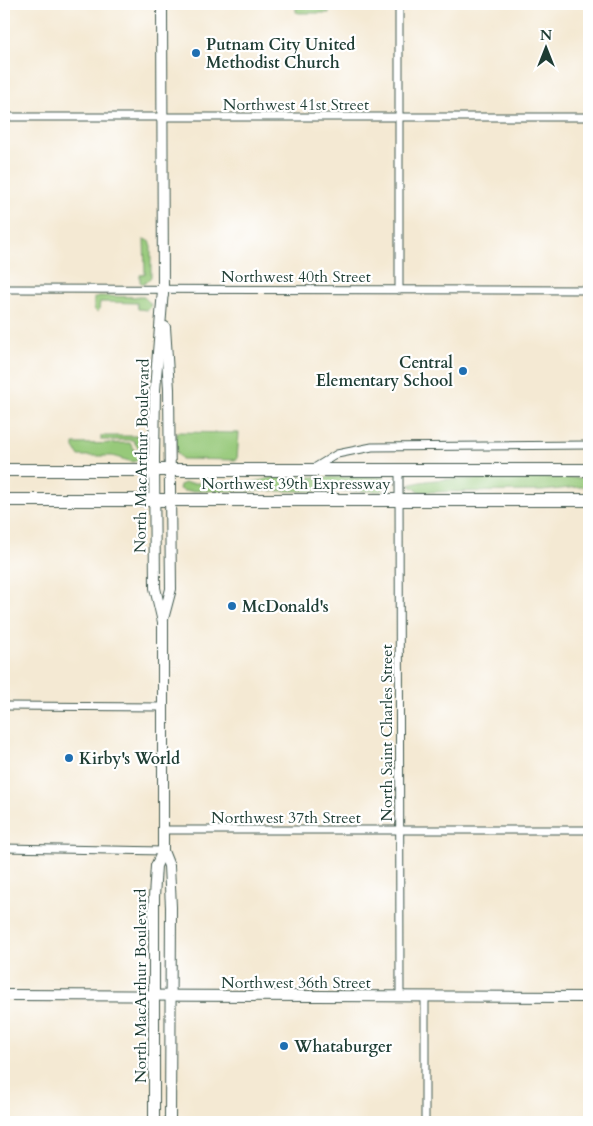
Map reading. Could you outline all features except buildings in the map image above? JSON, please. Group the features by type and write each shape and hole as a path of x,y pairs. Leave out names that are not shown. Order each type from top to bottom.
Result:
{"highway":[{"name":"Northwest 39th Expressway","path":"4,470 399,468 589,470"},
{"name":"Northwest 39th Expressway","path":"4,500 589,500"}],"main road":[{"name":"North MacArthur Boulevard","path":"162,4 163,290 169,389 171,499 170,589 162,622"},
{"name":"North MacArthur Boulevard","path":"163,290 155,390 154,470 155,588 162,622 163,851 169,866 172,997 170,1122"},
{"name":"North MacArthur Boulevard","path":"154,1122 156,866 163,851"},
{"name":"Northwest 36th Street","path":"4,995 154,997 589,996"}],"street":[{"path":"399,4 399,290"},
{"name":"Northwest 41st Street","path":"4,116 161,118 589,117"},
{"name":"Northwest 40th Street","path":"4,289 589,290"},
{"name":"Northwest 39th Expressway","path":"312,469 337,454 372,447 589,445"},
{"name":"North Saint Charles Street","path":"399,468 400,997"},
{"path":"4,706 163,707"},
{"name":"Northwest 37th Street","path":"163,830 589,830"},
{"path":"4,848 163,851"},
{"path":"425,997 425,1122"},
{"path":"4,1122 15,1122"}],"green space":[{"path":"296,4 354,4 354,6 336,6 335,10 329,9 329,13 299,13 296,12"},
{"path":"144,239 151,242 151,277 144,284 140,282 140,275 145,274"},
{"path":"99,296 144,297 151,307 148,310 138,309 137,303 100,302 97,312 94,309 94,298"},
{"path":"176,432 239,433 237,460 182,459 177,453"},
{"path":"101,436 150,436 150,451 144,458 133,440 101,440"},
{"path":"130,443 140,459 133,462 112,456 79,456 74,448 74,444"},
{"path":"274,477 382,477 387,481 386,487 382,491 184,491 179,489 180,485 185,483 250,483"},
{"path":"494,477 589,478 589,486 542,491 420,492 409,485 419,482"}],"place":[{"name":"Putnam City United Methodist Church","path":"196,53"},
{"name":"Central Elementary School","path":"463,371"},
{"name":"McDonald's","path":"232,606"},
{"name":"Kirby's World","path":"69,758"},
{"name":"Whataburger","path":"284,1046"}]}
